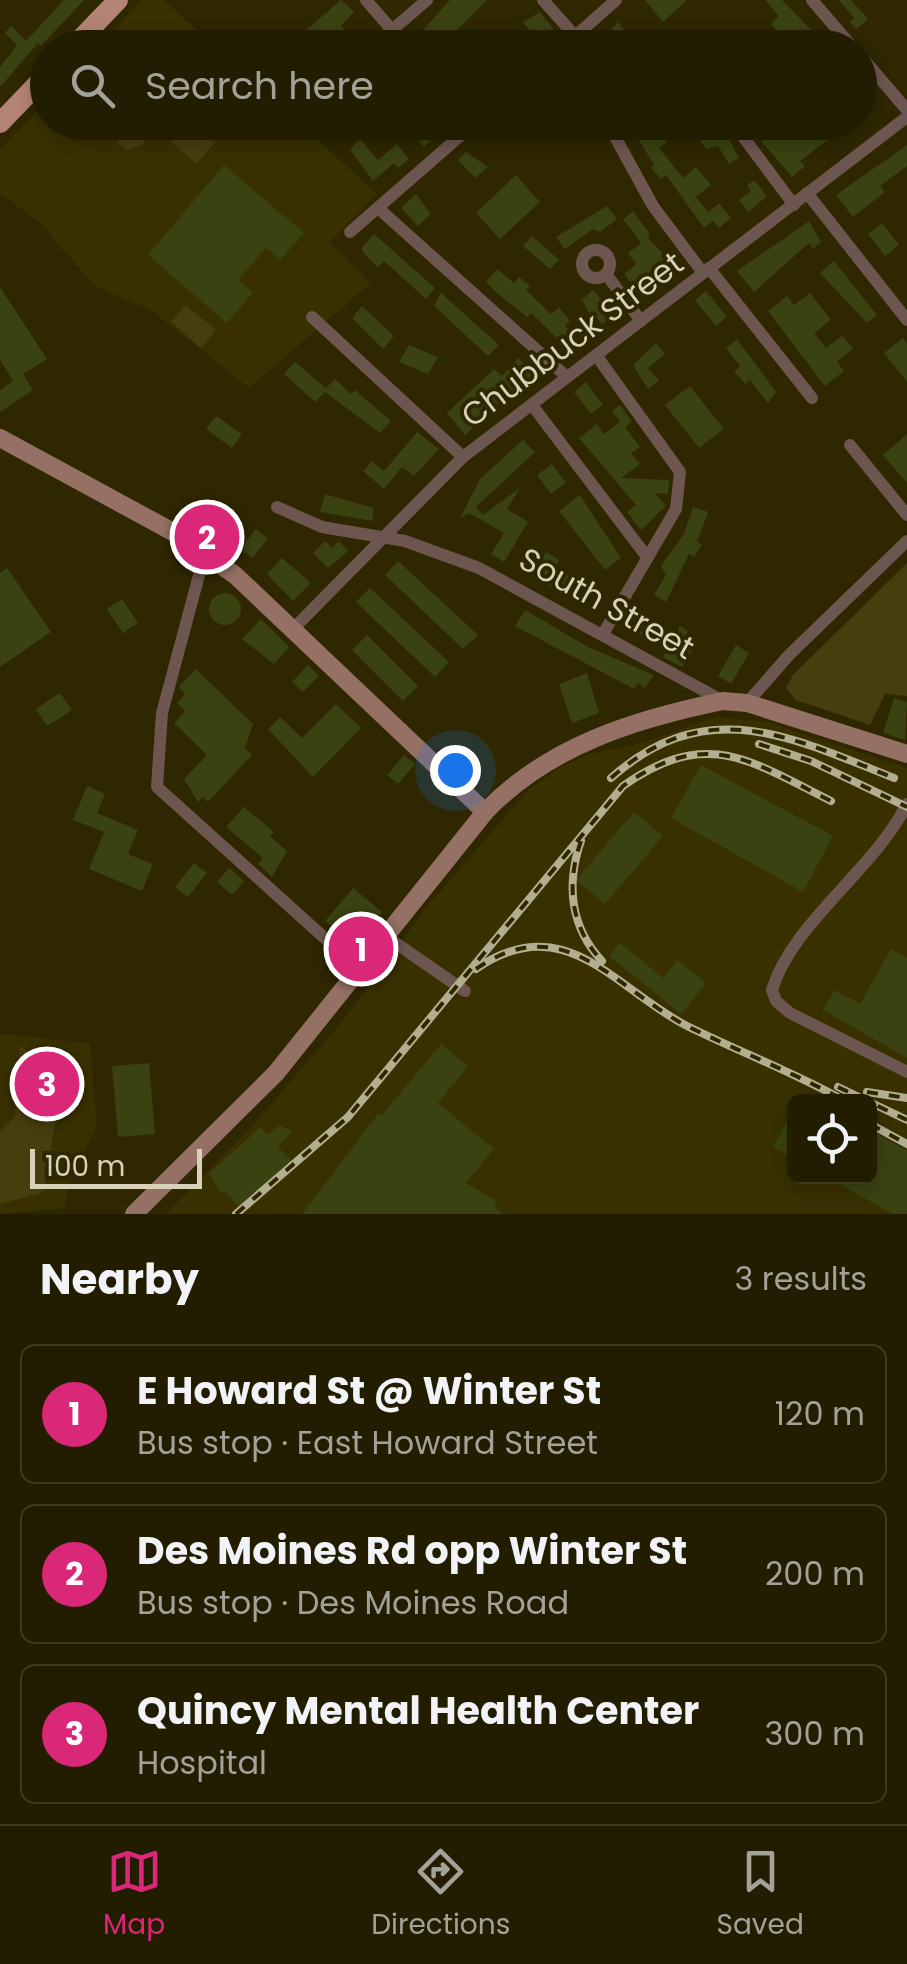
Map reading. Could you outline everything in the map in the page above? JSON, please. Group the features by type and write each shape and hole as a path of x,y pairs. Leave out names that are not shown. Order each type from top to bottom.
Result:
{"main road":[{"path":"89,30 118,0"},
{"path":"0,123 30,92"},
{"path":"0,438 205,553 293,629 485,812"},
{"path":"134,1214 276,1073 485,812 517,781 558,753 723,701"},
{"name":"South Street","path":"723,701 747,703 907,754"}],"street":[{"path":"366,0 392,30 427,0"},
{"path":"542,0 570,30"},
{"path":"582,30 616,0"},
{"path":"812,0 838,30"},
{"path":"877,76 907,113"},
{"name":"Chubbuck Street","path":"877,137 907,113"},
{"path":"350,232 455,140"},
{"path":"617,140 652,206 812,398"},
{"path":"746,140 794,204"},
{"name":"Chubbuck Street","path":"293,629 463,457 874,140"},
{"path":"807,194 907,320"},
{"path":"378,208 567,377"},
{"path":"606,274 641,321"},
{"path":"312,317 463,457"},
{"path":"596,355 680,472 676,509 603,634"},
{"path":"532,404 646,557"},
{"path":"850,445 907,514"},
{"name":"South Street","path":"277,507 322,528 384,538 479,568 723,701"},
{"path":"747,703 789,654 907,540"},
{"path":"205,553 162,713 157,787 359,969"},
{"path":"907,804 878,853 810,926 772,987 776,1001 790,1013 907,1072"},
{"path":"384,935 459,988"}],"shaded area":[{"path":"142,0 164,0 197,30 113,30"},
{"path":"30,118 30,140 318,140 377,194 330,242 371,283 249,388 151,310 96,287 39,222 0,194 0,150"},
{"path":"117,140 146,140 127,150"},
{"path":"170,140 215,143 196,164"},
{"path":"186,305 216,330 201,348 171,322"},
{"path":"907,563 907,696 885,694 870,725 796,700 786,688 793,675"},
{"path":"716,717 767,722 907,768 907,1214 166,1214 256,1122 345,1018 425,909 529,789 560,767 590,754 641,743"},
{"path":"0,1034 90,1043 97,1126 72,1176 64,1208 0,1214"},
{"path":"20,1046 40,1061 64,1105 55,1126 42,1193 0,1204 0,1131 15,1117"}],"building":[{"path":"64,0 84,0 56,30 36,30"},
{"path":"341,0 354,12 341,26 344,30 306,30"},
{"path":"450,0 487,0 457,30 423,30"},
{"path":"645,0 687,0 663,22"},
{"path":"765,0 782,0 811,30 776,30 771,24 779,16"},
{"path":"839,0 851,0 868,19 856,29 850,22 854,18"},
{"path":"540,12 554,30 530,30 523,22"},
{"path":"11,26 26,41 30,37 30,52 0,87 0,67 17,45 5,33"},
{"path":"361,140 378,160 397,144 409,159 398,168 394,163 373,181 350,149"},
{"path":"639,140 665,140 659,148 683,178 696,167 711,185 696,197 708,212 719,203 731,218 719,228 713,221 704,228 666,175 661,179 651,168 654,165"},
{"path":"700,140 730,140 739,158 729,164 718,146 706,149"},
{"path":"760,140 828,140 800,161 805,166 792,177"},
{"path":"907,145 907,166 880,186 885,192 853,217 836,195"},
{"path":"466,152 488,167 475,178 458,160"},
{"path":"224,165 304,233 280,260 266,248 238,280 253,293 227,323 148,255"},
{"path":"516,175 540,202 500,239 476,213"},
{"path":"754,180 767,196 748,212 739,200 751,191 747,186"},
{"path":"416,194 431,214 418,226 401,208"},
{"path":"607,206 617,219 600,232 593,229 565,249 556,237"},
{"path":"633,211 650,234 647,237 673,264 639,292 624,274 636,264 628,253 641,243 623,219"},
{"path":"809,221 821,242 813,249 809,243 754,292 737,271"},
{"path":"882,223 899,245 885,256 868,234"},
{"path":"374,234 435,288 426,299 384,261 378,267 367,257 361,249"},
{"path":"532,236 559,260 550,269 523,246"},
{"path":"834,261 877,315 867,323 820,273"},
{"path":"497,269 514,283 519,277 530,286 526,290 551,314 559,307 570,321 565,325 569,331 559,340 531,313 527,317 499,295 486,282"},
{"path":"0,287 47,359 23,374 33,390 0,412 0,390 13,381 0,360"},
{"path":"593,290 614,314 602,324 596,317 593,320 582,300"},
{"path":"706,291 727,317 716,326 695,300"},
{"path":"441,293 499,345 488,356 434,306"},
{"path":"810,293 831,320 814,333 826,348 842,336 853,348 837,362 844,371 825,386 768,311 787,296 794,305"},
{"path":"362,306 394,336 383,349 352,318"},
{"path":"903,338 907,344 907,382 884,353"},
{"path":"737,339 776,392 768,403 750,380 745,384 734,371 740,366 726,348"},
{"path":"656,343 665,354 648,368 659,381 648,389 633,365"},
{"path":"409,345 438,357 428,374 399,362"},
{"path":"518,358 534,374 508,401 504,398 465,435 447,413 494,369 502,376"},
{"path":"295,362 326,388 335,379 351,394 355,390 391,421 380,433 325,392 315,402 284,374"},
{"path":"586,382 603,405 591,414 574,392"},
{"path":"690,386 724,429 699,448 665,405"},
{"path":"620,405 632,422 625,427 640,447 631,453 640,464 621,478 669,480 668,494 655,493 666,506 641,530 627,512 636,505 579,438 597,424 604,434 620,422 612,411"},
{"path":"216,416 242,434 232,448 206,429"},
{"path":"417,432 439,449 414,476 402,467 384,489 363,471 372,461 384,471"},
{"path":"907,434 907,483 883,455"},
{"path":"523,440 535,452 476,507 483,515 520,488 507,509 528,522 504,562 491,554 504,533 469,513 460,518 480,479"},
{"path":"552,464 566,483 551,494 537,475"},
{"path":"325,494 374,508 372,521 320,512"},
{"path":"580,495 621,558 605,570 559,511"},
{"path":"693,507 708,512 697,542 702,544 694,557 689,554 666,602 654,595 666,575 661,566 684,534"},
{"path":"256,529 268,539 252,558 240,548"},
{"path":"325,541 332,548 339,541 348,551 328,568 313,553"},
{"path":"546,552 559,560 555,567 575,579 565,595 532,575"},
{"path":"282,558 311,583 293,601 267,574"},
{"path":"398,561 478,635 463,649 385,575"},
{"path":"7,568 51,632 0,667 0,573"},
{"path":"370,588 449,662 435,677 356,602"},
{"path":"225,593 237,597 241,609 237,621 225,625 213,621 209,609 213,597"},
{"path":"122,599 138,623 123,633 107,609"},
{"path":"525,610 588,647 654,675 645,688 638,683 634,689 515,626"},
{"path":"637,610 655,624 647,638 627,627"},
{"path":"261,619 289,647 274,664 242,639"},
{"path":"680,626 688,631 683,640 694,646 682,667 663,657"},
{"path":"367,635 418,686 403,701 352,650"},
{"path":"736,645 749,653 731,684 718,676"},
{"path":"308,665 319,676 303,692 292,682"},
{"path":"196,669 253,724 245,748 252,755 208,802 203,797 198,802 184,779 207,755 174,723 185,711 177,703 185,694 179,687"},
{"path":"587,673 599,713 572,723 559,684"},
{"path":"60,693 72,710 47,726 36,709"},
{"path":"894,698 907,702 905,740 883,733"},
{"path":"336,704 361,728 313,777 268,729 280,717 302,738"},
{"path":"404,755 415,764 398,784 387,775"},
{"path":"701,765 833,836 803,892 671,818"},
{"path":"87,786 105,794 97,813 138,830 128,854 153,864 142,891 89,869 104,832 73,820"},
{"path":"244,807 274,832 270,836 287,851 272,877 258,864 263,858 226,827"},
{"path":"634,812 663,836 605,904 576,880"},
{"path":"194,863 207,873 188,897 175,887"},
{"path":"229,868 244,881 232,895 217,882"},
{"path":"353,888 382,912 354,946 325,921"},
{"path":"620,943 663,978 677,960 706,983 681,1014 609,956"},
{"path":"891,949 907,958 907,1058 823,1010 835,990 860,1004"},
{"path":"441,1044 468,1066 438,1103 494,1149 466,1183 498,1202 494,1206 503,1214 302,1214 379,1113 382,1115"},
{"path":"149,1063 155,1134 118,1137 112,1066"},
{"path":"787,1121 787,1155 773,1147"},
{"path":"280,1125 292,1132 278,1147 292,1161 239,1207 225,1191 221,1194 209,1173 261,1127 268,1135"},
{"path":"877,1134 907,1151 907,1214 893,1214 839,1184 877,1184"}],"railway":[{"path":"611,778 646,752 681,736 716,730 785,738 894,778"},
{"path":"759,744 811,761 907,807"},
{"path":"236,1214 348,1117 623,786 653,768 704,754 751,763 831,801"},
{"path":"581,841 573,873 574,904 583,934 602,961"},
{"path":"476,969 508,952 537,947 563,950 613,976 687,1026 831,1094"},
{"path":"838,1087 907,1120"},
{"path":"867,1092 907,1098"},
{"path":"877,1128 907,1144"}],"place":[{"name":"Des Moines Rd opp Winter St","path":"207,537"},
{"name":"E Howard St @ Winter St","path":"361,949"},
{"name":"Quincy Mental Health Center","path":"47,1084"}]}
